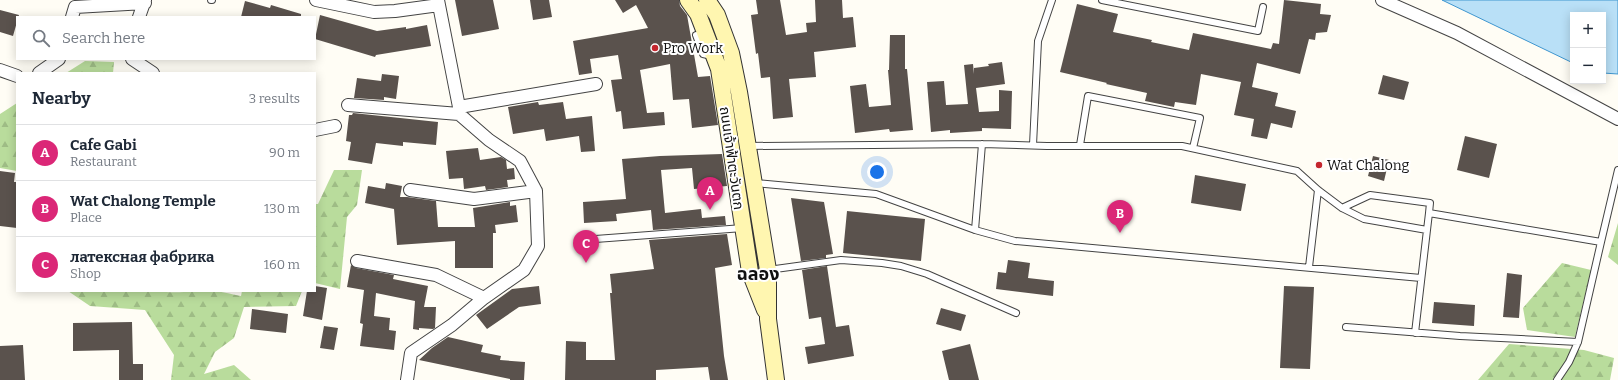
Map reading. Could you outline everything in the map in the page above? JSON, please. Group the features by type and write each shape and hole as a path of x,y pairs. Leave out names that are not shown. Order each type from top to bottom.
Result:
{"main road":[{"name":"ถนนเจ้าฟ้าตะวันตก","path":"688,0 698,14 719,69 735,184 750,272 768,319"},
{"name":"ถนนเจ้าฟ้าตะวันตก","path":"707,0 716,15 731,52 755,183 768,270 768,319 776,380"},
{"path":"730,146 748,146"},
{"path":"735,184 755,183"}],"street":[{"path":"316,0 374,12 395,11 438,3 459,110 489,140 520,160 536,191 538,246 524,270 484,298 452,325 411,353 407,380"},
{"path":"1382,0 1457,33 1618,120"},
{"path":"72,16 75,7 145,1 139,16"},
{"path":"40,72 58,60"},
{"path":"134,60 152,72"},
{"path":"0,70 16,76"},
{"path":"348,105 459,110 596,84"},
{"path":"316,130 335,126"},
{"path":"410,190 474,199 536,191"},
{"path":"357,261 436,275 484,298"}],"lane":[{"path":"1033,145 1038,41 1052,0"},
{"path":"1102,0 1258,31 1263,7"},
{"path":"696,35 703,54 714,57"},
{"path":"1080,145 1088,96 1200,118 1193,148"},
{"path":"748,146 982,144 1182,146 1297,171 1318,190 1342,208 1364,219 1427,230"},
{"path":"975,230 982,144"},
{"path":"1558,380 1569,362 1578,342 1618,170"},
{"path":"755,183 876,194 975,230 1015,241 1421,278"},
{"path":"1310,267 1318,190"},
{"path":"1342,208 1370,195 1430,203 1414,332"},
{"path":"1429,212 1601,242"},
{"path":"582,240 742,228"},
{"path":"768,270 841,260 901,266 927,274 1016,313"},
{"path":"1346,327 1460,336 1578,342"}],"green space":[{"path":"85,61 114,62 113,72 68,72"},
{"path":"16,104 16,171 0,168 0,114"},
{"path":"334,170 362,170 357,205 347,217 340,289 316,283 316,204 318,204"},
{"path":"1618,223 1618,265 1608,257"},
{"path":"1562,263 1591,270 1575,337 1527,330 1523,308"},
{"path":"69,292 221,292 241,296 242,292 302,292 296,306 244,307 234,338 215,352 204,374 234,365 251,380 171,380 174,355 145,310 90,306"},
{"path":"1509,344 1584,350 1614,358 1610,380 1478,380"}],"water":[{"path":"1442,0 1618,0 1618,74 1606,73 1606,12 1570,12 1570,62"}],"building":[{"path":"455,0 493,0 499,29 462,36"},
{"path":"530,0 549,0 552,17 533,20"},
{"path":"615,0 679,0 680,6 687,15 698,77 710,76 718,125 692,128 689,99 673,100 670,64 640,70 647,113 664,112 665,125 623,129 621,111 616,112 611,80 622,79 618,55 590,59 592,73 579,75 573,41 648,28 636,5 623,13"},
{"path":"756,0 780,0 786,35 807,32 806,23 816,22 815,0 842,0 843,18 853,17 856,47 814,52 816,77 789,79 793,117 773,119 770,77 761,78 758,53 756,54 751,15 758,14"},
{"path":"1284,0 1321,4 1320,14 1331,15 1327,32 1316,33 1315,40 1309,39 1300,74 1257,63 1252,87 1278,93 1275,106 1296,111 1292,128 1271,123 1267,139 1251,136 1254,119 1234,115 1241,82 1201,74 1196,105 1175,102 1174,107 1145,101 1147,93 1060,72 1077,4 1118,14 1113,32 1152,40 1151,42 1189,50 1193,33 1271,49 1273,43 1279,44"},
{"path":"245,1 270,8 271,5 301,14 301,16 241,16"},
{"path":"0,10 19,15 16,16 16,26 13,36 0,32"},
{"path":"320,15 377,31 406,27 406,29 427,25 431,46 376,55 375,57 316,39"},
{"path":"890,35 905,35 905,69 907,69 913,130 890,132 889,129 855,133 850,86 866,84 869,107 891,105 888,70"},
{"path":"1002,62 1005,84 976,88 979,112 999,111 999,90 1012,91 1011,129 982,128 982,131 950,133 950,130 931,132 927,82 944,81 946,105 968,104 964,65 973,64 974,74 974,68"},
{"path":"382,74 399,76 396,99 384,97 384,100 354,98 357,78 381,81"},
{"path":"1383,75 1409,82 1404,100 1378,94"},
{"path":"538,102 539,105 563,102 566,119 592,116 595,151 581,152 579,136 546,141 544,129 513,134 508,107"},
{"path":"353,113 438,122 436,145 403,142 403,146 376,143 372,164 348,160 351,142 346,141 349,115 352,115"},
{"path":"1465,136 1497,144 1489,178 1457,170"},
{"path":"478,148 480,160 501,157 506,160 507,169 514,168 515,179 507,180 508,187 486,190 485,186 464,189 463,178 449,179 446,151"},
{"path":"722,154 727,186 694,189 692,168 661,170 665,213 701,209 702,218 725,216 726,225 653,230 651,210 616,214 617,221 584,223 583,202 626,199 622,159"},
{"path":"1373,156 1389,160 1384,181 1368,176"},
{"path":"0,171 15,173 16,228 0,226"},
{"path":"1195,175 1246,184 1241,211 1191,203"},
{"path":"386,183 402,186 400,197 436,201 438,227 475,227 473,208 510,202 510,206 516,205 518,222 495,225 496,233 493,233 493,268 455,268 455,241 397,245 394,209 365,203 368,186 385,189"},
{"path":"791,198 824,202 833,254 826,255 826,258 801,261"},
{"path":"847,211 925,219 921,261 843,253"},
{"path":"727,234 732,265 715,268 724,356 728,380 710,380 708,367 656,370 656,380 565,380 566,341 586,342 586,360 615,360 610,274 654,269 649,240"},
{"path":"1008,260 1030,263 1028,278 1054,281 1053,296 996,289 998,272 1006,273"},
{"path":"351,265 356,268 394,275 393,279 428,286 424,307 436,307 435,328 419,328 419,330 413,329 415,301 376,293 374,316 390,318 389,330 396,331 394,350 360,346 363,324 360,323 364,290 347,287"},
{"path":"827,266 836,327 849,325 854,356 808,364 805,347 825,344 821,317 809,319 802,270"},
{"path":"1507,273 1522,275 1519,318 1503,317"},
{"path":"316,286 327,288 322,320 303,316 307,292 316,292"},
{"path":"539,286 541,304 519,307 487,329 476,315 512,289"},
{"path":"1284,286 1314,287 1310,369 1280,368"},
{"path":"1434,302 1475,305 1474,326 1432,323"},
{"path":"941,308 966,315 961,331 936,324"},
{"path":"252,309 288,314 286,333 250,329"},
{"path":"132,322 133,364 143,364 143,380 119,380 119,350 73,351 73,323"},
{"path":"324,326 338,328 334,350 320,348"},
{"path":"448,337 483,345 481,352 501,356 500,360 525,362 524,380 510,380 419,360 432,348"},
{"path":"970,344 979,380 949,380 942,351"},
{"path":"23,345 25,380 0,380 0,346"}],"place":[{"name":"Pro Work","path":"655,48"},
{"name":"Wat Chalong","path":"1319,165"},
{"name":"Cafe Gabi","path":"710,210"},
{"name":"Wat Chalong Temple","path":"1120,233"},
{"name":"латексная фабрика","path":"586,263"}],"district":[{"name":"ฉลอง","path":"758,274"}]}
